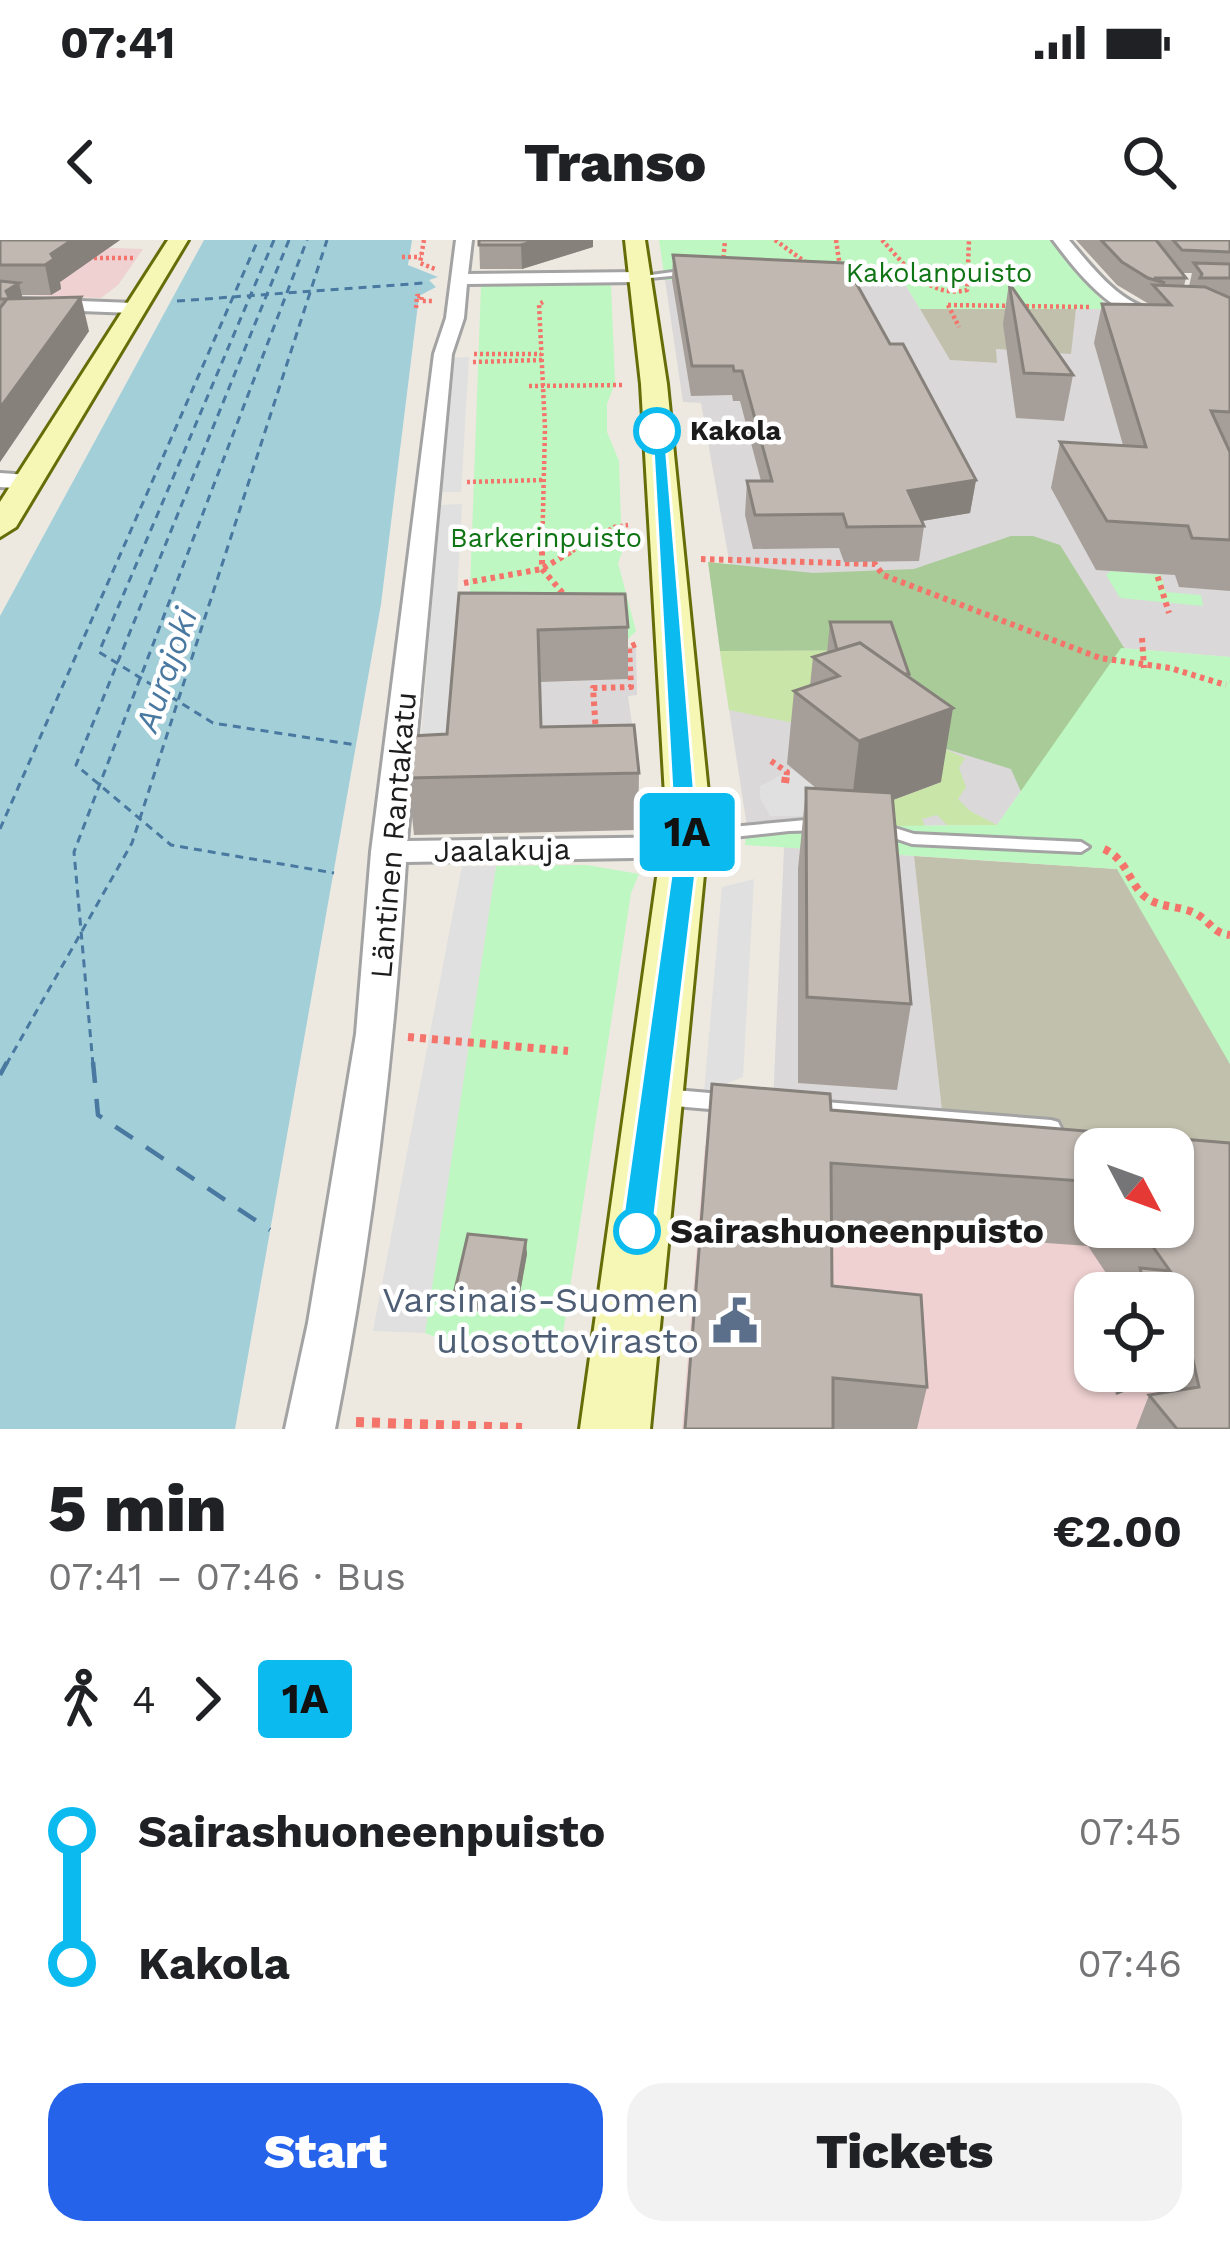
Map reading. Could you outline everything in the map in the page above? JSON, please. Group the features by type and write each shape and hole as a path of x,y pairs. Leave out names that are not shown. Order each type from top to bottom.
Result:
{"street":[{"path":"0,526 14,481 178,240"},
{"name":"Läntinen Rantakatu","path":"311,1425 376,1034 388,852 443,355 452,275 464,240"},
{"path":"615,1429 687,842 656,407 635,240"},
{"path":"1061,240 1111,301 1177,319 1195,310 1230,308"},
{"path":"452,275 640,277"},
{"path":"0,303 133,308"},
{"name":"Jaalakuja","path":"388,852 687,842"}],"lane":[{"path":"640,277 688,272"},
{"path":"687,842 776,824 834,825"},
{"path":"853,826 912,839 1081,847"},
{"path":"656,1096 753,1105"},
{"path":"796,1108 1051,1128"}],"path":[{"path":"424,240 422,266 452,275"},
{"path":"688,272 721,267 725,240"},
{"path":"775,240 818,267"},
{"path":"831,269 843,265 836,240"},
{"path":"882,240 942,293 959,328"},
{"path":"942,293 967,290 969,240"},
{"path":"97,256 130,258"},
{"path":"402,257 422,256"},
{"path":"841,278 921,277"},
{"path":"416,308 419,296"},
{"path":"549,300 539,304 544,386 542,569 571,602"},
{"path":"948,305 1100,307"},
{"path":"542,357 526,361 473,358 542,357"},
{"path":"530,386 621,385"},
{"path":"467,482 543,480"},
{"path":"464,583 542,569 614,527 628,525"},
{"path":"1150,553 1169,613"},
{"path":"701,560 874,564 883,575 904,584 1100,658 1144,668 1170,668 1225,686"},
{"path":"1142,638 1144,668"},
{"path":"578,736 596,735 593,688 632,687 629,647"},
{"path":"772,761 788,772 785,783"},
{"path":"1119,856 1138,894 1162,911 1196,914 1215,934 1230,935"},
{"path":"376,1034 568,1051"},
{"path":"311,1425 522,1428"}],"shaded area":[{"path":"33,245 143,249 118,285 101,298 0,294"},
{"path":"902,279 951,360 996,363 995,349 1070,353 1076,309 1109,309 1230,337 1230,657 1121,648 997,825 747,827 720,651 745,650 701,403 683,402 665,280"},
{"path":"920,309 1076,309 1071,354 996,349 997,363 950,360"},
{"path":"469,357 461,492 440,492 452,358"},
{"path":"462,504 447,775 418,776 440,505"},
{"path":"468,645 636,647 637,695 628,696 637,758 462,778"},
{"path":"792,769 850,816 770,816 760,798 760,786"},
{"path":"784,847 914,856 948,1166 771,1151"},
{"path":"914,856 1117,869 1230,1064 1230,1189 1194,1164 1194,1128 1074,1128 1074,1151 948,1166"},
{"path":"462,866 496,866 425,1333 373,1331"},
{"path":"754,879 743,1077 704,1093 722,887"},
{"path":"705,1145 822,1156 1074,1222 1074,1248 1179,1248 1186,1272 1074,1272 1074,1392 1194,1392 1194,1301 1230,1429 682,1429"}],"green space":[{"name":"Kakolanpuisto","path":"659,240 1052,240 1109,309 920,309 902,279 665,280"},
{"name":"Barkerinpuisto","path":"481,285 611,285 615,383 607,404 607,432 619,461 622,552 618,563 636,631 624,643 468,645"},
{"path":"1011,536 1033,536 1060,545 1141,675 1230,1064 1117,869 1026,803 1011,769 940,747 884,650 720,651 708,562 813,573 914,569"},
{"path":"1111,571 1161,575 1166,592 1201,595 1203,606 1120,598 1106,575"},
{"path":"1121,648 1230,657 1230,1064 1117,869 745,845 747,827 997,825"},
{"path":"884,650 794,723 729,710 720,651"},
{"path":"940,747 965,758 959,768 966,787 958,799 997,825 947,825 937,815 922,819 929,835 902,831 877,806 939,783"},
{"name":"Sairashuoneenpuisto","path":"587,865 639,874 631,893 561,1346 443,1340 425,1333 496,866"}],"water":[{"name":"Aurajoki","path":"204,240 412,240 408,265 438,277 429,280 436,287 419,296 381,604 235,1429 0,1429 0,616"}],"building":[{"path":"0,240 72,240 51,254 54,259 45,265 0,265"},
{"path":"479,240 538,240 479,245"},
{"path":"1101,240 1156,240 1186,278 1154,278 1165,283 1148,278 1122,262"},
{"path":"1173,240 1230,240 1230,252 1182,250"},
{"path":"673,255 845,263 890,344 903,344 976,480 908,491 924,526 847,527 843,514 755,515 747,481 772,481 742,371 734,371 733,366 692,366"},
{"path":"1194,263 1230,264 1230,278 1200,278"},
{"path":"0,281 19,283 6,291 10,299 0,299"},
{"path":"1009,283 1073,375 1024,373"},
{"path":"1153,285 1205,287 1230,298 1230,412 1211,411 1230,452 1230,540 1192,538 1188,526 1107,521 1060,442 1146,447 1102,304 1171,305"},
{"path":"81,297 0,408 0,308 7,299"},
{"path":"459,593 625,594 628,627 538,630 541,727 634,725 639,773 408,778 412,736 447,734"},
{"path":"830,622 891,622 909,674 860,643 837,650"},
{"path":"860,643 953,708 859,741 794,691 839,676 813,657"},
{"path":"806,788 892,793 911,1004 807,997"},
{"path":"712,1084 830,1094 831,1110 1074,1130 1074,1180 831,1163 832,1286 921,1295 927,1387 833,1378 833,1429 685,1429"},
{"path":"1194,1140 1230,1143 1230,1429 1177,1429 1149,1395 1194,1392 1199,1387 1194,1365 1194,1272 1141,1272 1140,1268 1170,1271 1154,1248 1194,1248"},
{"path":"468,1234 526,1240 515,1300 454,1294"}],"ferry route":[{"path":"233,297 258,240"},
{"path":"250,296 274,240"},
{"path":"267,294 289,240"},
{"path":"287,293 307,240"},
{"path":"310,291 327,240"},
{"path":"310,291 424,283"},
{"path":"178,701 310,291"},
{"path":"287,293 310,291"},
{"path":"140,678 287,293"},
{"path":"267,294 287,293"},
{"path":"117,663 267,294"},
{"path":"250,296 267,294"},
{"path":"117,663 99,652 250,296"},
{"path":"233,297 250,296"},
{"path":"0,829 233,297"},
{"path":"177,301 233,297"},
{"path":"100,785 76,765 117,663"},
{"path":"117,663 140,678"},
{"path":"100,785 140,678"},
{"path":"140,678 178,701"},
{"path":"140,819 178,701"},
{"path":"178,701 213,723 356,745"},
{"path":"81,933 74,852 100,785"},
{"path":"100,785 140,819"},
{"path":"81,933 132,843 140,819"},
{"path":"140,819 171,845 334,873"},
{"path":"6,1065 81,933"},
{"path":"81,933 93,1065"},
{"path":"0,1075 7,1062"},
{"path":"93,1062 98,1115 270,1230"}],"bus line":[{"name":"1A","path":"637,1231 688,813 657,431"}],"place":[{"name":"Kakola","path":"657,431"},
{"name":"Sairashuoneenpuisto","path":"637,1231"},
{"name":"Varsinais-Suomen ulosottovirasto","path":"735,1321"}]}
